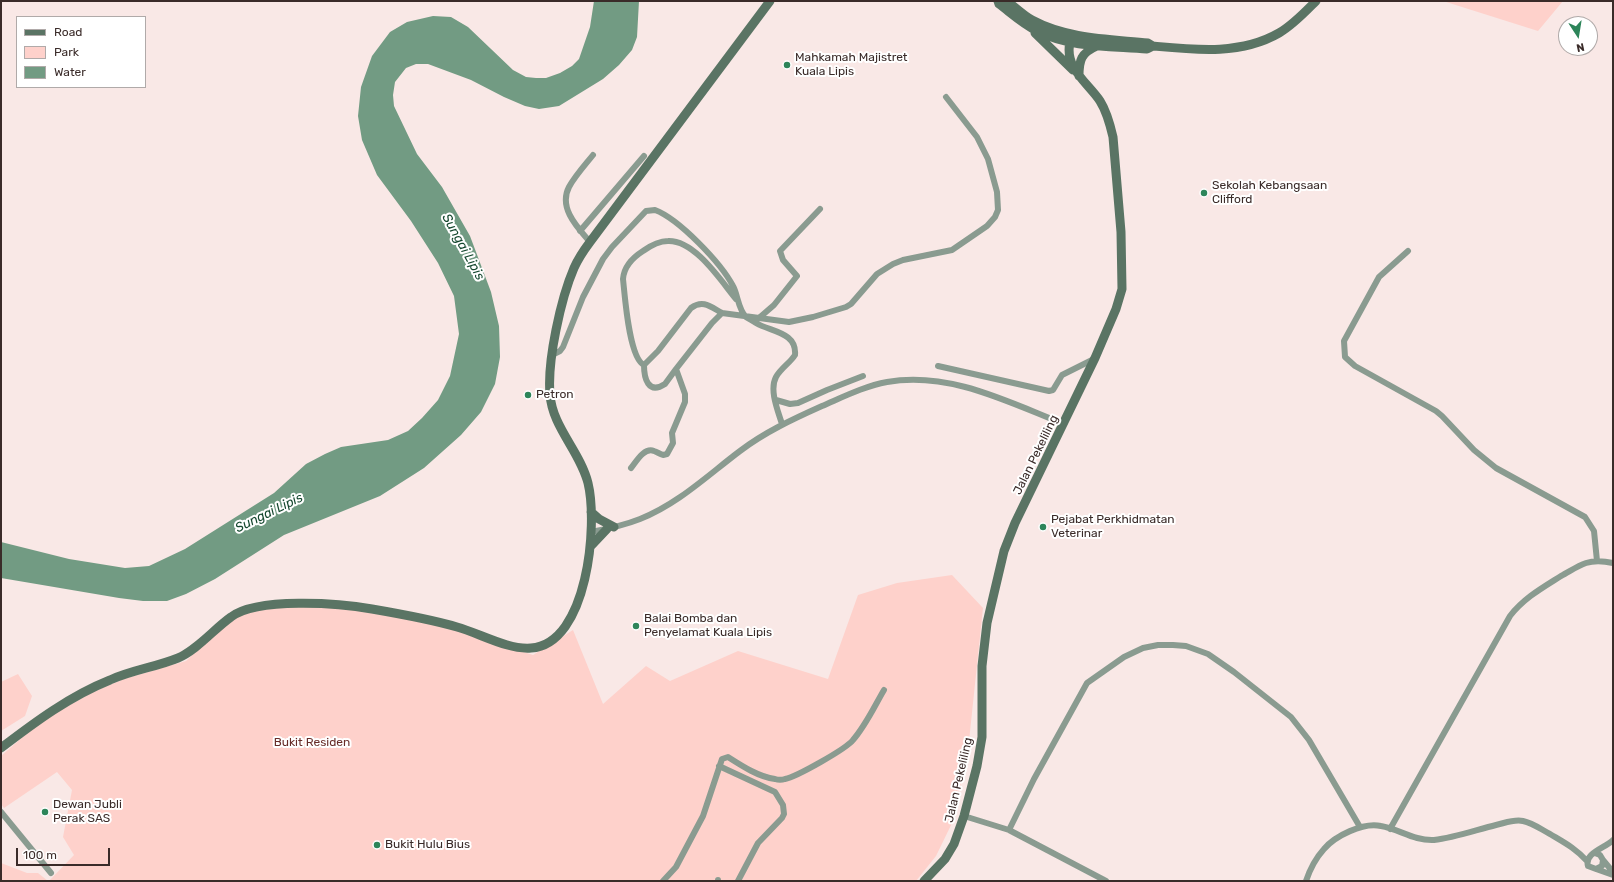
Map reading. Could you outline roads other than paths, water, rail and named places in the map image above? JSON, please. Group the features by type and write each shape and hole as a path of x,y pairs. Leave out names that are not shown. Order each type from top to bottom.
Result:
{"street":[{"path":"1,748 32,724 98,685 120,676 184,655 232,616 255,606 318,603 351,606 444,623 520,648 539,647 546,644 558,635 568,622 577,606 582,590 590,547 591,532 590,492 585,474 560,427 549,393 552,355 569,281 578,260 590,242 770,1"},
{"path":"998,1 999,4 1028,26 1077,73 1081,58 1087,50 1098,45"},
{"path":"1007,1 1030,19 1062,32 1086,37 1148,43 1153,46 1219,50 1249,44 1281,33 1316,1"},
{"path":"1028,26 1047,35 1070,42 1147,49 1153,46"},
{"path":"1062,32 1070,42"},
{"path":"1070,42 1086,37"},
{"name":"Jalan Pekeliling","path":"924,881 950,852 959,833 977,766 982,737 983,652 987,623 992,596 1010,535 1095,358 1116,309 1122,289 1122,245 1113,137 1110,124 1100,102 1077,73 1069,52 1070,42"},
{"path":"722,313 712,323 665,384 654,387 650,386 645,381 644,365 658,351 691,308 698,304 704,303 722,313 776,321 789,322 813,317 846,307 877,274 893,264 903,260 952,250 992,222 998,210 997,192 988,159 977,137 946,97"},
{"path":"590,242 573,222 568,211 567,192 593,155"},
{"path":"580,231 644,156"},
{"path":"759,318 774,305 797,276 783,260 780,250 820,209"},
{"path":"552,355 560,351 583,297 603,259 612,247 646,211 655,210 661,212 682,226 720,267 733,286 745,316 761,326 791,339 795,347 795,355 776,377 774,386 782,424"},
{"path":"644,365 637,360 632,348 623,279 627,265 639,253 650,246 669,241 688,247 702,258 738,301"},
{"path":"1408,251 1379,277 1344,341 1345,357 1355,366 1436,411 1474,450 1496,468 1585,517 1594,531 1597,561"},
{"path":"938,366 1049,391 1053,390 1062,375 1095,358"},
{"path":"631,468 644,452 651,450 666,455 669,452 673,443 672,433 685,402 685,394 676,369"},
{"path":"776,400 790,404 798,403 863,376"},
{"path":"591,532 611,528 640,519 672,503 744,448 782,424 869,387 886,382 918,379 954,384 984,392 1064,424"},
{"path":"591,512 611,528"},
{"path":"590,547 611,528"},
{"path":"1390,829 1510,616 1524,600 1544,586 1577,567 1586,563 1597,561 1613,563"},
{"path":"1010,830 1034,779 1087,683 1124,657 1143,648 1158,645 1186,646 1208,654 1234,672 1291,718 1309,740 1360,827"},
{"path":"663,881 676,867 703,816 722,759 726,757 763,776 774,779 785,779 793,776 851,743 863,726 884,690"},
{"path":"719,766 776,792 780,798 784,810 782,818 758,843 738,881"},
{"path":"1,812 51,874"},
{"path":"964,816 1010,830 1106,881"},
{"path":"1306,881 1316,859 1325,848 1341,836 1360,827 1377,825 1414,838 1437,839 1518,820 1532,824 1576,850 1587,861 1590,868 1613,874"},
{"path":"1587,861 1589,856 1611,842"},
{"path":"1596,869 1602,866 1611,842"},
{"path":"1576,850 1600,854 1613,874"}],"water":[{"name":"Sungai Lipis","path":"594,1 639,1 637,37 632,50 619,65 603,79 559,106 539,109 525,106 471,80 428,64 416,64 406,68 395,82 393,95 394,106 417,154 442,187 470,236 491,292 499,326 500,357 495,384 481,412 461,435 424,468 380,496 284,535 215,579 186,594 167,601 143,601 119,598 1,578 1,542 69,559 125,568 149,566 185,549 274,493 306,464 341,447 388,440 408,431 422,418 438,400 450,376 459,334 454,296 438,263 411,221 377,175 362,140 358,116 361,87 372,56 390,32 407,22 433,16 451,17 468,27 513,70 526,77 546,78 560,73 572,66 579,59 590,27"}],"place":[{"name":"Mahkamah Majistret Kuala Lipis","path":"787,65"},
{"name":"Sekolah Kebangsaan Clifford","path":"1204,193"},
{"name":"Petron","path":"528,395"},
{"name":"Pejabat Perkhidmatan Veterinar","path":"1043,527"},
{"name":"Balai Bomba dan Penyelamat Kuala Lipis","path":"636,626"},
{"name":"Dewan Jubli Perak SAS","path":"45,812"},
{"name":"Bukit Hulu Bius","path":"377,845"}],"park label":[{"name":"Bukit Residen","path":"312,743"}]}
